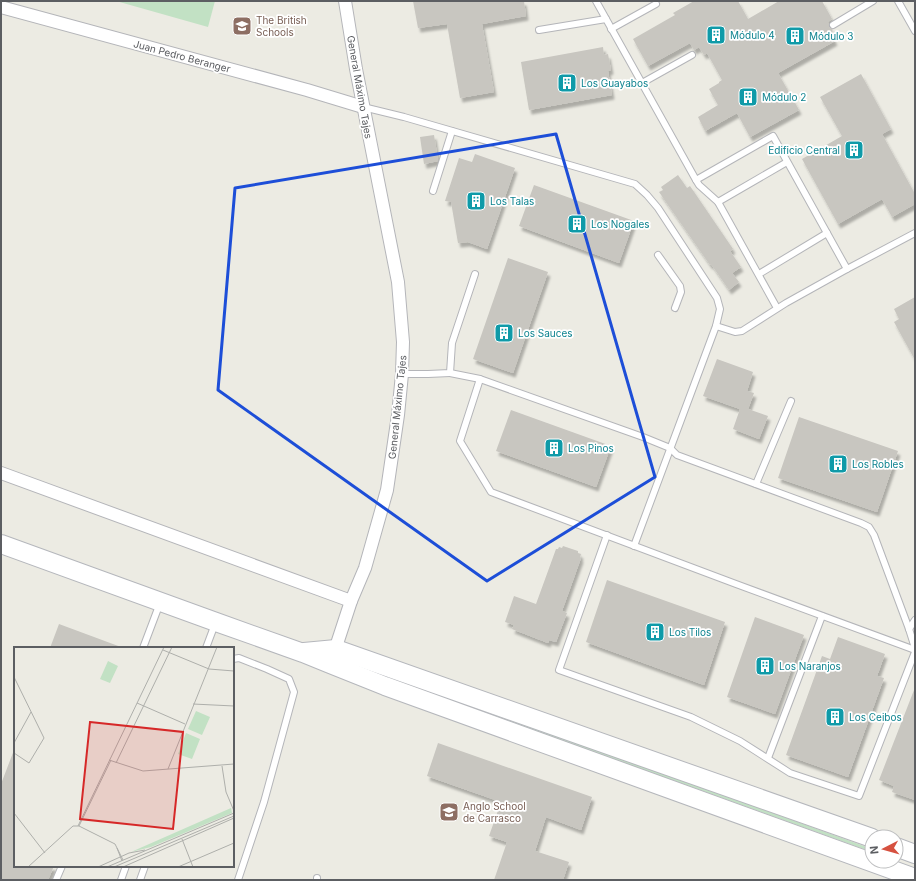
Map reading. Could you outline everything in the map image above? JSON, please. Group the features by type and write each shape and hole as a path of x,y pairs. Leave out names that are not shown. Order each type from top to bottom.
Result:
{"street":[{"name":"General Máximo Tajes","path":"333,656 351,601 365,568 387,490 398,416 403,342 398,282 363,107 345,1"},
{"name":"Juan Pedro Beranger","path":"1,6 307,90 363,107"},
{"path":"1,474 351,601"},
{"path":"1,544 303,652 333,656 864,835"},
{"path":"333,656 392,688 915,878"},
{"path":"904,850 915,854"}],"lane":[{"path":"596,1 696,180 699,185 718,202 778,308"},
{"path":"833,25 873,1"},
{"path":"898,1 915,31"},
{"path":"612,29 656,4"},
{"path":"540,30 606,19"},
{"path":"642,84 692,55"},
{"path":"363,107 635,184 658,208 717,298 720,309 716,326 634,546"},
{"path":"433,191 452,131"},
{"path":"696,180 773,136 847,269"},
{"path":"718,202 787,162"},
{"path":"759,274 827,233"},
{"path":"716,326 735,332 742,330 847,269 915,233"},
{"path":"658,255 680,286 681,292 675,308"},
{"path":"450,373 452,343 475,274"},
{"path":"402,374 450,373 480,379 643,437 670,448 677,455 861,523 868,527 874,535 909,629 915,650 859,796 790,773 740,741 691,717 558,670 607,535"},
{"path":"480,379 460,441 491,492 915,650"},
{"path":"756,484 791,401"},
{"path":"143,647 160,601"},
{"path":"768,758 822,616"},
{"path":"909,629 915,620"},
{"path":"206,647 216,622"},
{"path":"234,659 239,658 289,679 294,692 264,802 238,880"},
{"path":"56,880 62,867"},
{"path":"121,880 126,867"},
{"path":"140,880 145,867"}],"highlighted area":[{"path":"556,134 655,477 487,581 218,390 235,188"}],"green space":[{"path":"116,1 215,1 208,27"},
{"path":"345,657 864,846 864,849 343,661"}],"building":[{"path":"413,1 524,1 526,16 482,24 494,92 460,98 447,24 418,28"},
{"path":"694,1 738,1 748,19 779,1 822,1 832,19 828,22 829,27 833,30 830,32 835,41 778,73 799,110 750,137 737,113 705,131 698,117 718,105 709,89 722,80 707,53 704,55 699,47 694,50 690,43 648,66 633,39 675,15 673,13"},
{"name":"Los Guayabos","path":"603,47 604,55 608,54 611,70 608,71 612,95 529,110 521,62"},
{"name":"Edificio Central","path":"861,74 891,129 882,134 915,194 915,204 892,217 882,199 838,224 802,159 842,136 820,97"},
{"path":"434,135 438,161 424,164 420,137"},
{"name":"Los Talas","path":"475,154 515,168 487,249 468,242 458,243 451,202 445,201 459,158 472,162"},
{"path":"678,175 687,188 690,186 733,249 730,251 741,267 732,273 739,282 729,290 659,192 663,190 661,187"},
{"name":"Los Nogales","path":"534,185 634,221 619,263 519,226"},
{"name":"Los Sauces","path":"508,258 548,272 513,373 473,359"},
{"path":"915,297 915,360 894,322 899,319 894,309"},
{"path":"717,359 753,372 747,391 754,393 748,409 768,416 759,439 733,429 740,409 703,396"},
{"name":"Los Pinos","path":"511,410 611,446 596,487 496,451"},
{"name":"Los Robles","path":"799,417 898,451 877,512 778,478"},
{"path":"563,546 578,551 578,553 581,554 581,558 562,611 567,613 556,642 549,640 548,643 512,629 514,625 505,622 514,596 536,604 556,549 559,547 562,548"},
{"name":"Los Tilos","path":"607,580 725,622 704,685 586,642"},
{"name":"Los Naranjos","path":"755,617 804,635 775,714 727,697"},
{"path":"59,624 121,647 50,647"},
{"name":"Los Ceibos","path":"838,637 885,654 877,676 884,678 848,777 786,755 822,656 830,659"},
{"path":"914,690 915,800 892,792 894,786 879,780"},
{"path":"438,743 592,797 581,830 546,817 535,851 569,862 563,880 494,880 507,842 489,836 501,802 427,776"},
{"path":"14,750 14,867 54,867 48,880 1,880 1,784"}],"place":[{"name":"The British Schools","path":"242,26"},
{"name":"Módulo 4","path":"716,35"},
{"name":"Módulo 3","path":"795,36"},
{"name":"Los Guayabos","path":"567,83"},
{"name":"Módulo 2","path":"748,97"},
{"name":"Edificio Central","path":"854,150"},
{"name":"Los Talas","path":"476,201"},
{"name":"Los Nogales","path":"577,224"},
{"name":"Los Sauces","path":"504,333"},
{"name":"Los Pinos","path":"554,448"},
{"name":"Los Robles","path":"838,464"},
{"name":"Los Tilos","path":"655,632"},
{"name":"Los Naranjos","path":"765,666"},
{"name":"Los Ceibos","path":"835,717"},
{"name":"Anglo School de Carrasco","path":"449,812"}]}
